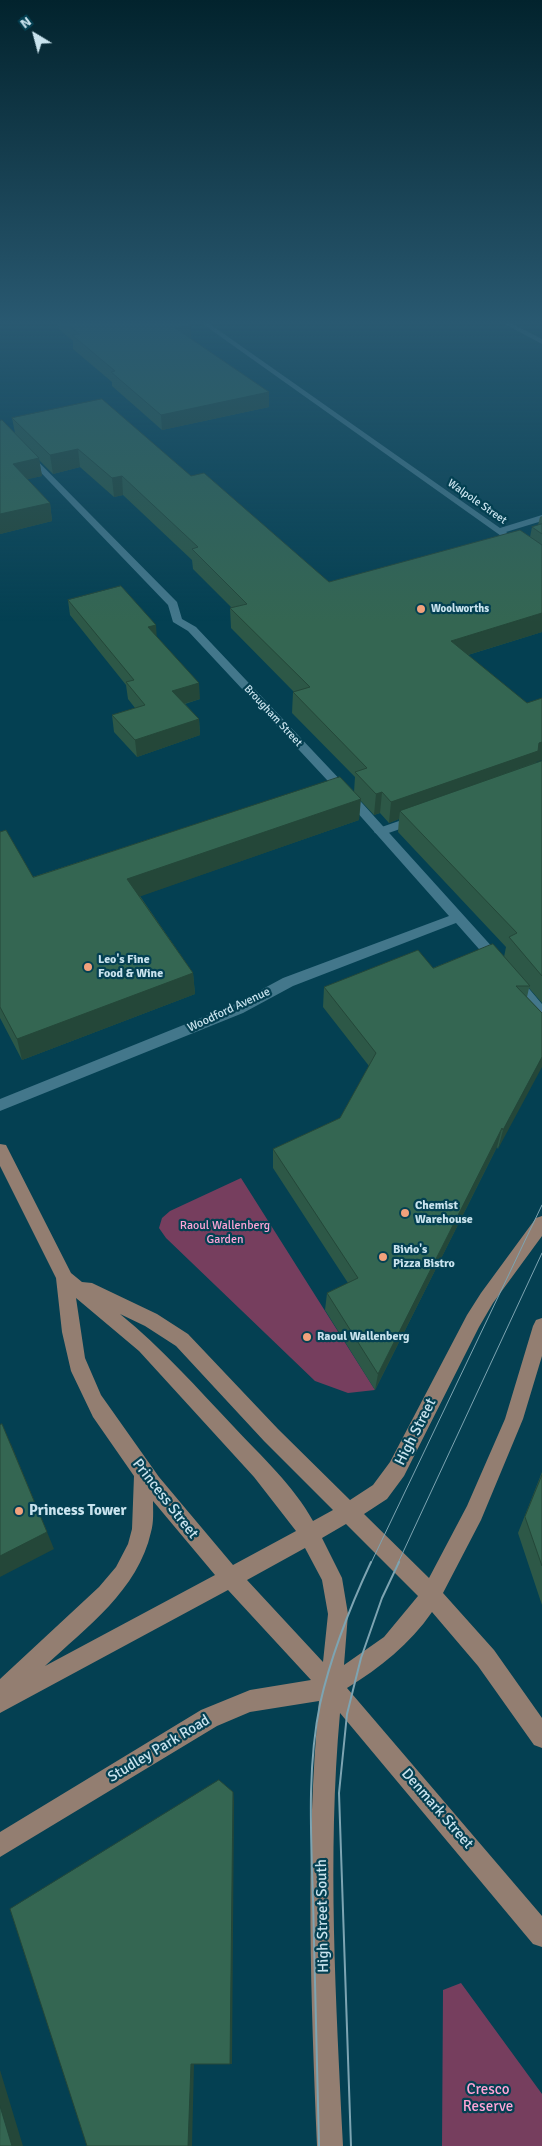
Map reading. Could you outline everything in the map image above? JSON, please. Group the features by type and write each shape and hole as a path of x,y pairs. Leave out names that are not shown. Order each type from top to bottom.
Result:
{"main road":[{"name":"Princess Street","path":"0,1150 64,1278 74,1350 84,1382 112,1430 144,1476 229,1578 330,1686"},
{"name":"High Street","path":"229,1578 349,1512 373,1497 388,1483 473,1321 487,1298 542,1223"},
{"name":"Princess Street","path":"64,1278 125,1328 163,1363 272,1482 299,1516 310,1534"},
{"path":"64,1278 151,1320 175,1334 431,1595 486,1658 542,1737"},
{"path":"330,1686 362,1667 391,1644 420,1611 431,1595 474,1513 514,1419 542,1326"},
{"path":"0,1694 106,1594 123,1574 137,1548 142,1529 144,1476"},
{"name":"High Street South","path":"310,1534 326,1565 337,1596 337,1631 330,1686 324,1765 324,2008 330,2146"},
{"path":"0,1702 229,1578"},
{"name":"Studley Park Road","path":"0,1845 223,1711 250,1701 319,1691 330,1686"},
{"name":"Denmark Street","path":"330,1686 471,1848 542,1935"}],"street":[{"name":"Walpole Street","path":"344,422 542,562"},
{"name":"Brougham Street","path":"0,426 173,604 177,620 192,629 459,917 542,1013"},
{"path":"499,532 542,518"},
{"path":"380,832 427,815"},
{"name":"Woodford Avenue","path":"0,1106 238,1009 288,982 459,917"}],"green space":[{"name":"Raoul Wallenberg Garden","path":"241,1178 375,1390 348,1393 315,1381 166,1238 159,1228 162,1218 170,1211"},
{"name":"Cresco Reserve","path":"461,1983 542,2094 542,2146 442,2146 443,1990"}],"building":[{"path":"0,422 4,422 39,458 13,464 50,503 0,514"},
{"path":"16,422 129,422 191,476 204,473 329,582 520,530 542,545 542,613 451,641 527,703 542,698 542,742 539,743 538,751 391,802 382,792 376,794 355,772 367,768 293,692 310,687 230,608 247,604 192,549 198,547 122,476 112,478 78,449 50,455"},
{"path":"542,524 542,534 532,527"},
{"path":"121,586 156,625 148,627 199,683 172,691 199,719 135,740 112,715 145,705 126,682 134,680 68,600"},
{"path":"542,761 542,976 509,937 517,933 400,811"},
{"name":"Leo's Fine Food & Wine","path":"340,777 361,799 127,879 193,973 17,1039 0,1007 0,832 6,830 33,877"},
{"path":"493,944 530,986 516,986 542,1013 542,1057 503,1130 502,1128 378,1374 327,1293 358,1278 273,1149 340,1118 376,1053 324,987 418,950 433,968"},
{"name":"Princess Tower","path":"2,1424 47,1532 0,1556 0,1425"},
{"path":"542,1475 542,1566 525,1517"},
{"path":"219,1780 233,1792 230,2064 191,2064 188,2146 87,2146 10,1909"},
{"path":"0,2106 12,2146 0,2146"}],"tram line":[{"path":"371,1563 542,1205"},
{"path":"398,1563 542,1253"},
{"path":"319,2146 311,1826 313,1752 320,1704 335,1649 371,1562"},
{"path":"351,2146 339,1793 347,1714 361,1658 382,1598 399,1562"}],"place":[{"name":"Woolworths","path":"421,609"},
{"name":"Leo's Fine Food & Wine","path":"88,967"},
{"name":"Chemist Warehouse","path":"405,1213"},
{"name":"Bivio's Pizza Bistro","path":"383,1257"},
{"name":"Raoul Wallenberg","path":"307,1337"},
{"name":"Princess Tower","path":"19,1511"}]}
